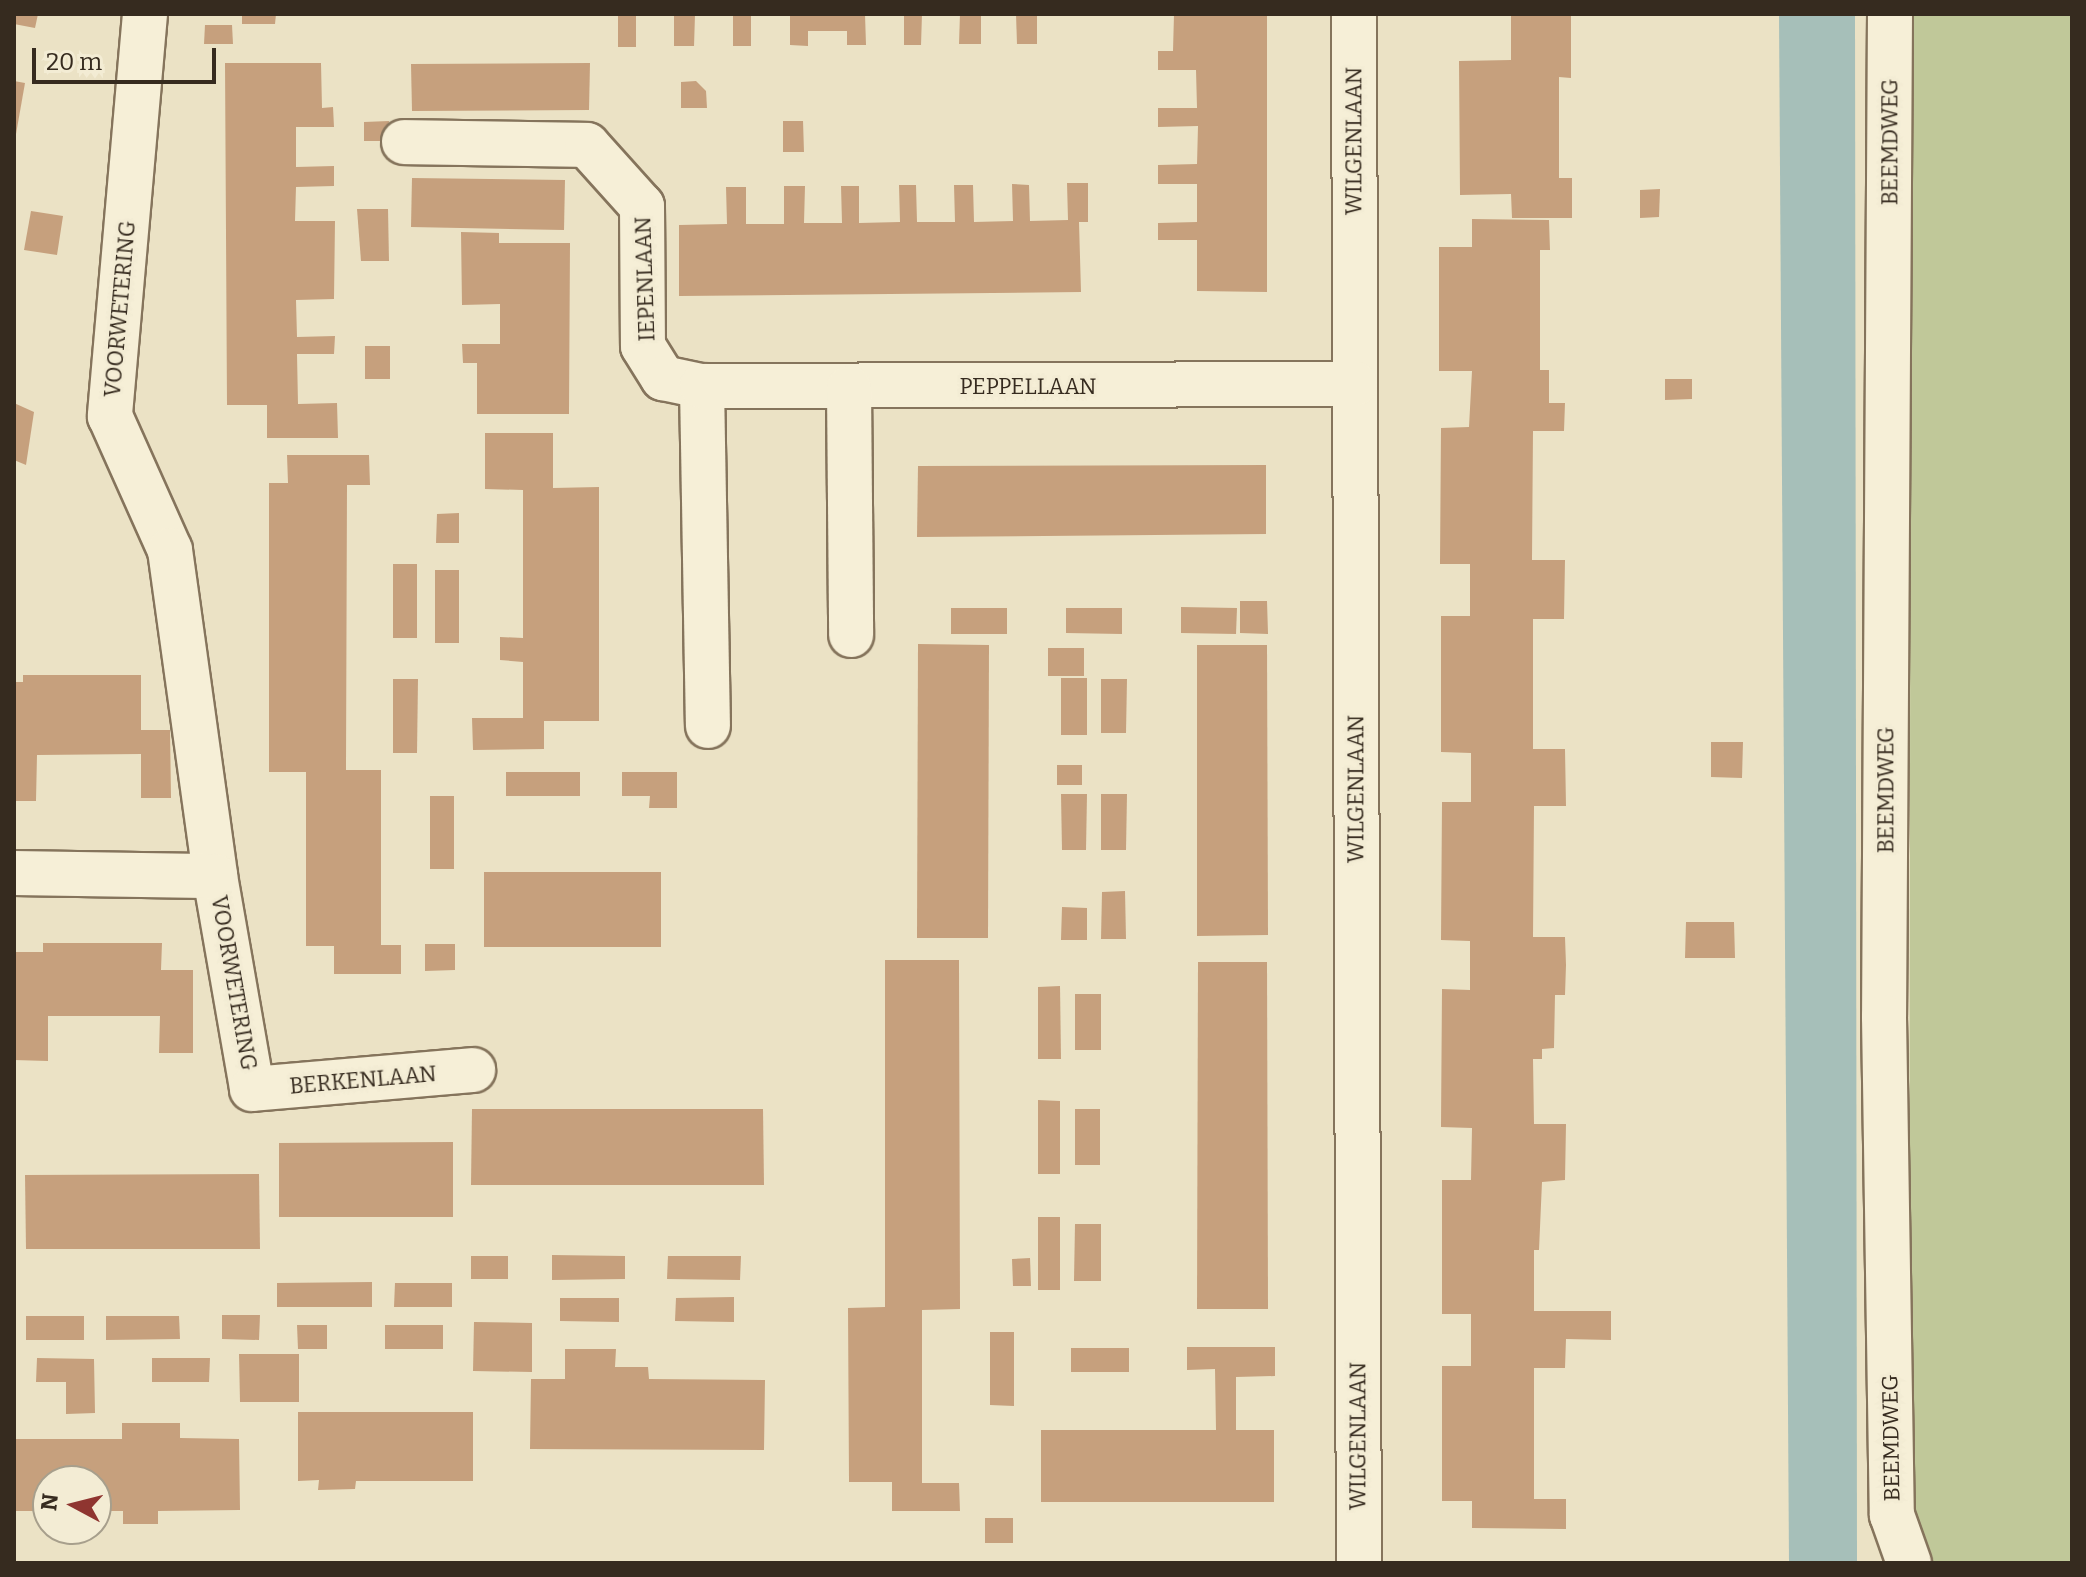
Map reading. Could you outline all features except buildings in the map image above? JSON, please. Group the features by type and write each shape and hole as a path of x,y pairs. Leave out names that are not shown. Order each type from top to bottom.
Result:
{"street":[{"name":"VOORWETERING","path":"145,14 110,416 170,550 215,876 252,1089"},
{"name":"WILGENLAAN","path":"1354,14 1359,1563"},
{"name":"BEEMDWEG","path":"1890,14 1884,1017 1892,1515 1909,1563"},
{"name":"IEPENLAAN","path":"404,142 587,145 642,206 643,346 663,378 702,386"},
{"name":"PEPPELLAAN","path":"702,386 849,388 1355,384"},
{"path":"702,386 708,726"},
{"path":"849,388 851,635"},
{"name":"VOORWETERING","path":"14,873 215,876"},
{"name":"BERKENLAAN","path":"252,1089 473,1070"}],"green space":[{"path":"1911,14 2072,14 2072,1563 1909,1563"}],"water":[{"path":"1779,14 1855,14 1857,1563 1789,1563"}]}
